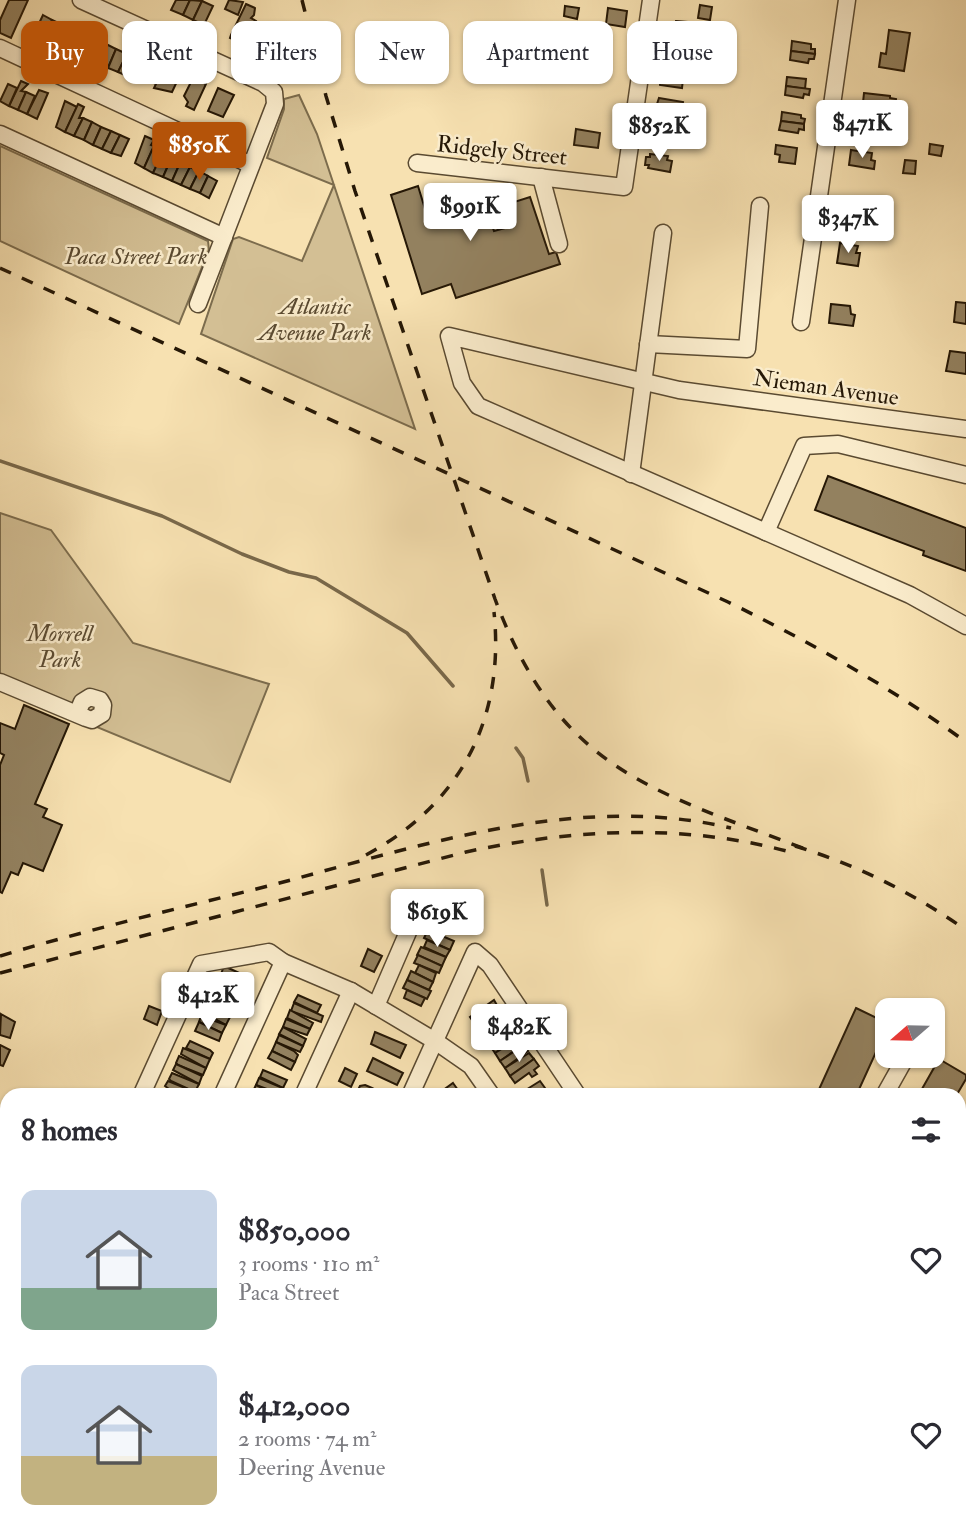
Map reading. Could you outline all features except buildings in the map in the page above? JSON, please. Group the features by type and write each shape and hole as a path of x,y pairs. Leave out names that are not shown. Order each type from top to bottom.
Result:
{"street":[{"path":"81,0 263,83 274,92 275,104 198,304"},
{"name":"Ridgely Street","path":"417,163 624,187 651,0"},
{"path":"801,322 847,0"},
{"path":"0,48 251,165"},
{"path":"0,134 224,237"},
{"path":"541,177 559,244"},
{"path":"648,344 747,349 760,206"},
{"path":"663,233 631,474 910,595 966,626"},
{"name":"Nieman Avenue","path":"631,474 478,407 462,383 449,336 679,390 966,429"},
{"path":"766,533 804,446 838,444 966,475"},
{"path":"0,682 77,714"},
{"path":"376,1006 411,925"},
{"path":"145,1088 201,964 269,952 283,962 351,991 435,1041 471,1066 486,1088"},
{"path":"414,1088 475,952 490,965 573,1088"},
{"path":"226,1088 283,962"},
{"path":"307,1088 351,991"},
{"path":"888,1088 900,1068"}],"green space":[{"path":"299,95 317,134 334,185 267,158 284,109 284,99"},
{"name":"Paca Street Park","path":"0,146 208,241 209,250 179,324 0,241"},
{"name":"Atlantic Avenue Park","path":"334,185 415,429 201,334 233,239 239,237 302,261"},
{"name":"Morrell Park","path":"0,513 51,530 133,643 269,684 230,782 0,687"}],"waterway":[{"path":"0,461 162,516 242,554 289,572 316,578 407,633 453,686"},
{"path":"516,748 523,758 528,781"},
{"path":"542,870 547,905"}],"railway":[{"path":"302,0 326,96 355,191 495,599 520,656 548,701 580,737 615,765 699,809 805,849"},
{"path":"0,268 728,602 850,667 966,742"},
{"path":"366,855 399,834 428,810 451,784 470,754 483,722 492,688 496,651 494,612"},
{"path":"0,956 442,840 499,828 615,816 673,819 731,828"},
{"path":"0,973 466,852 506,844 587,834 669,833 750,843 790,852"},
{"path":"795,846 884,881 966,930"}]}
